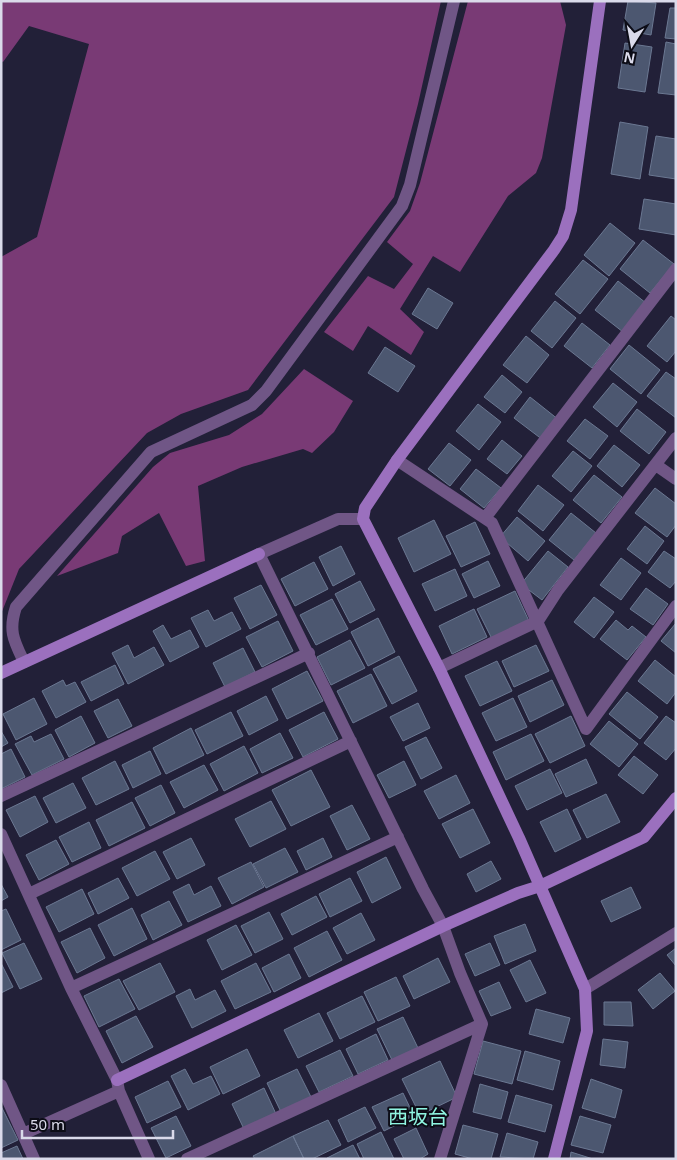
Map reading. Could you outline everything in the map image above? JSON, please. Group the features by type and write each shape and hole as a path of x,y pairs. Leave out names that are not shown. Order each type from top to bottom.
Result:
{"street":[{"path":"24,662 12,635 11,622 16,607 151,452 252,405 266,391 402,206 410,185 454,1"},
{"path":"554,1159 587,1031 585,989 540,886 439,668 363,519 365,508 397,460 563,236 571,210 600,1"},
{"path":"485,518 676,269"},
{"path":"439,668 538,621 558,590 676,438"},
{"path":"397,460 492,523 586,729 676,606"},
{"path":"656,464 676,479"},
{"path":"1,673 338,519 363,519"},
{"path":"259,554 443,926 482,1024 440,1159"},
{"path":"1,796 308,653"},
{"path":"29,894 351,741"},
{"path":"23,1134 118,1085 443,926 518,893 540,886 644,837 676,798"},
{"path":"1,834 71,988 118,1085 149,1159"},
{"path":"71,988 398,837"},
{"path":"585,989 676,933"},
{"path":"187,1159 482,1024"},
{"path":"1,1085 34,1159"}],"shaded area":[{"path":"1,1 441,1 418,104 394,197 248,390 181,414 147,433 19,569 1,614 1,257 37,237 89,44 29,26 3,62 1,61"},
{"path":"468,1 560,1 566,25 542,158 536,173 508,196 460,272 433,256 400,309 424,332 411,355 368,326 353,351 324,332 368,276 394,289 413,264 387,242 410,211 420,183"},
{"path":"304,369 353,401 334,432 312,453 303,449 242,467 198,486 205,561 186,566 159,513 122,536 118,553 57,576 153,467 170,453 229,435 262,414"}],"building":[{"path":"628,1 656,3 651,35 623,30"},
{"path":"670,8 676,8 676,39 665,38"},
{"path":"666,42 676,44 676,95 658,93"},
{"path":"625,43 652,47 645,92 618,88"},
{"path":"620,122 648,127 640,179 611,174"},
{"path":"656,136 676,139 676,179 649,175"},
{"path":"644,199 676,204 676,235 639,229"},
{"path":"610,223 635,243 609,276 584,255"},
{"path":"643,240 674,264 650,293 620,269"},
{"path":"583,260 608,279 580,314 555,294"},
{"path":"618,281 646,303 623,332 595,310"},
{"path":"428,288 453,303 437,329 412,314"},
{"path":"555,301 576,318 552,348 531,331"},
{"path":"671,316 676,320 676,351 667,362 647,346"},
{"path":"582,323 610,345 592,368 564,346"},
{"path":"526,336 549,355 527,383 503,365"},
{"path":"629,345 660,370 641,394 610,369"},
{"path":"385,347 415,366 398,392 368,373"},
{"path":"666,372 676,379 676,418 647,396"},
{"path":"502,375 522,392 505,413 484,397"},
{"path":"613,383 637,402 617,427 593,407"},
{"path":"530,397 559,420 543,440 514,418"},
{"path":"478,404 501,422 479,450 456,431"},
{"path":"637,409 666,432 649,454 620,431"},
{"path":"585,419 608,436 590,459 567,441"},
{"path":"502,440 522,456 507,474 487,459"},
{"path":"449,443 471,460 450,486 428,469"},
{"path":"614,445 640,465 622,487 597,466"},
{"path":"573,451 592,466 571,492 552,476"},
{"path":"476,469 501,488 484,508 460,489"},
{"path":"594,475 622,497 601,523 573,500"},
{"path":"538,485 564,505 543,531 518,511"},
{"path":"655,488 676,504 676,525 667,537 635,513"},
{"path":"571,513 596,533 574,560 549,540"},
{"path":"517,517 545,541 528,561 500,537"},
{"path":"434,520 451,554 414,572 398,538"},
{"path":"475,522 490,554 461,567 446,536"},
{"path":"645,526 664,541 647,564 627,549"},
{"path":"341,546 355,574 333,586 319,557"},
{"path":"548,551 568,567 542,600 521,584"},
{"path":"664,551 676,559 676,581 670,588 648,572"},
{"path":"621,558 641,573 621,600 600,585"},
{"path":"488,561 500,586 474,598 462,574"},
{"path":"314,562 328,589 295,606 281,579"},
{"path":"455,569 467,596 435,611 422,584"},
{"path":"360,581 375,610 350,623 335,594"},
{"path":"261,585 277,615 250,629 234,598"},
{"path":"646,588 668,604 653,625 630,609"},
{"path":"515,591 529,621 492,639 477,609"},
{"path":"594,597 614,612 594,638 574,622"},
{"path":"332,599 348,629 316,645 300,615"},
{"path":"474,609 487,637 452,654 439,626"},
{"path":"208,610 214,621 232,612 241,629 206,647 191,618"},
{"path":"378,618 395,652 368,666 351,632"},
{"path":"616,620 628,630 632,626 646,637 627,660 600,639"},
{"path":"278,621 293,651 262,667 246,637"},
{"path":"676,623 676,653 661,641"},
{"path":"163,625 171,639 190,630 199,647 170,662 153,631"},
{"path":"350,640 365,668 331,685 317,657"},
{"path":"128,645 134,658 154,647 164,665 128,684 112,653"},
{"path":"536,645 549,671 514,687 502,661"},
{"path":"243,648 255,672 225,687 213,663"},
{"path":"399,656 417,691 392,704 373,669"},
{"path":"655,660 676,677 676,692 667,704 638,681"},
{"path":"497,661 512,691 480,706 465,676"},
{"path":"115,665 124,684 91,701 81,682"},
{"path":"307,671 323,701 287,719 272,689"},
{"path":"371,674 387,706 353,723 337,691"},
{"path":"63,680 66,686 75,682 86,702 56,718 42,691"},
{"path":"552,680 564,705 530,722 518,696"},
{"path":"627,692 658,717 640,739 609,714"},
{"path":"266,696 278,720 249,735 237,711"},
{"path":"34,698 47,724 16,740 3,714"},
{"path":"513,698 527,727 496,741 482,713"},
{"path":"118,699 132,726 108,738 94,711"},
{"path":"418,703 430,728 403,741 390,717"},
{"path":"231,712 243,736 207,754 195,730"},
{"path":"324,712 338,739 303,757 289,730"},
{"path":"81,716 95,743 69,757 55,730"},
{"path":"571,716 585,746 550,763 535,734"},
{"path":"666,716 676,723 676,748 666,760 644,743"},
{"path":"609,721 638,744 619,767 590,744"},
{"path":"191,728 204,755 166,774 153,748"},
{"path":"1,731 8,743 1,747"},
{"path":"280,733 293,758 262,773 250,749"},
{"path":"51,734 64,759 32,775 15,744 31,736 34,742"},
{"path":"531,734 544,761 506,780 493,752"},
{"path":"426,737 442,768 421,779 405,747"},
{"path":"244,746 258,773 224,791 210,764"},
{"path":"11,749 25,777 1,789 1,754"},
{"path":"150,751 161,774 133,788 122,765"},
{"path":"634,756 658,775 643,794 618,775"},
{"path":"586,759 597,783 566,797 555,774"},
{"path":"115,761 129,789 96,805 82,778"},
{"path":"404,761 416,785 389,798 377,775"},
{"path":"204,765 218,790 184,808 170,782"},
{"path":"550,769 562,793 527,810 515,786"},
{"path":"311,770 330,807 291,826 272,790"},
{"path":"456,775 470,803 439,819 424,791"},
{"path":"73,783 86,808 56,823 43,798"},
{"path":"161,785 175,813 150,826 135,798"},
{"path":"606,794 620,822 587,838 573,810"},
{"path":"35,796 48,822 20,837 6,810"},
{"path":"271,801 286,829 250,847 235,819"},
{"path":"132,802 145,828 109,846 96,820"},
{"path":"352,805 370,839 347,850 330,816"},
{"path":"473,809 490,843 460,858 442,824"},
{"path":"567,809 581,839 555,852 540,822"},
{"path":"89,822 101,848 72,862 59,837"},
{"path":"191,838 205,865 177,879 163,852"},
{"path":"323,838 332,857 306,870 297,851"},
{"path":"56,840 69,864 39,880 26,855"},
{"path":"285,848 298,872 266,888 253,864"},
{"path":"155,851 170,879 137,896 122,868"},
{"path":"386,857 401,888 372,903 357,872"},
{"path":"491,861 501,879 476,892 467,874"},
{"path":"251,862 264,887 232,904 218,878"},
{"path":"118,878 129,898 98,914 88,893"},
{"path":"350,878 362,901 330,917 319,894"},
{"path":"1,884 8,897 1,901"},
{"path":"189,884 194,895 211,886 221,906 188,922 173,892"},
{"path":"631,887 641,908 611,922 601,901"},
{"path":"82,889 94,914 59,932 46,907"},
{"path":"316,896 327,917 292,935 281,914"},
{"path":"169,901 182,925 153,940 141,915"},
{"path":"132,908 147,939 114,956 98,925"},
{"path":"6,909 21,940 1,950 1,911"},
{"path":"269,912 283,939 255,953 241,926"},
{"path":"361,913 375,940 347,954 333,928"},
{"path":"525,924 536,951 505,964 494,936"},
{"path":"236,925 252,955 222,970 207,940"},
{"path":"90,928 105,958 77,973 61,942"},
{"path":"327,931 342,960 309,977 294,948"},
{"path":"24,943 42,979 20,989 2,953"},
{"path":"490,943 500,965 475,976 465,954"},
{"path":"676,948 676,966 667,955"},
{"path":"289,954 301,978 274,992 262,968"},
{"path":"438,958 450,982 414,999 403,976"},
{"path":"530,960 546,993 526,1002 510,970"},
{"path":"1,963 13,987 1,993"},
{"path":"160,963 175,992 139,1010 123,981"},
{"path":"256,963 271,992 235,1009 221,981"},
{"path":"660,973 675,991 653,1009 638,990"},
{"path":"396,977 410,1006 378,1021 364,992"},
{"path":"119,979 135,1009 99,1027 84,996"},
{"path":"499,982 511,1008 491,1016 479,991"},
{"path":"190,989 195,1000 215,990 226,1011 192,1028 176,996"},
{"path":"362,996 375,1022 340,1039 327,1013"},
{"path":"604,1002 631,1002 633,1026 604,1025"},
{"path":"536,1009 570,1018 563,1043 529,1034"},
{"path":"319,1013 333,1041 298,1058 284,1030"},
{"path":"136,1016 153,1047 122,1063 106,1031"},
{"path":"403,1017 418,1048 392,1060 377,1029"},
{"path":"376,1034 388,1060 358,1074 346,1049"},
{"path":"603,1039 628,1042 625,1068 600,1065"},
{"path":"483,1041 521,1051 512,1084 474,1074"},
{"path":"247,1049 260,1076 223,1094 210,1067"},
{"path":"340,1050 353,1076 319,1092 306,1066"},
{"path":"525,1051 560,1061 553,1090 517,1080"},
{"path":"440,1061 457,1097 420,1115 402,1079"},
{"path":"185,1069 193,1084 211,1076 220,1094 188,1110 171,1076"},
{"path":"297,1069 311,1097 281,1112 267,1083"},
{"path":"591,1079 622,1090 615,1118 582,1108"},
{"path":"168,1081 181,1107 147,1123 135,1097"},
{"path":"480,1084 508,1092 501,1119 473,1112"},
{"path":"264,1088 276,1114 244,1129 232,1104"},
{"path":"403,1093 414,1116 384,1131 372,1107"},
{"path":"516,1095 552,1105 545,1132 508,1122"},
{"path":"1,1106 18,1140 1,1148"},
{"path":"365,1107 376,1128 348,1142 338,1120"},
{"path":"176,1116 191,1146 166,1158 151,1128"},
{"path":"580,1116 611,1125 603,1153 571,1145"},
{"path":"328,1120 341,1145 312,1159 304,1159 293,1136"},
{"path":"463,1125 498,1134 491,1159 473,1159 455,1154"},
{"path":"416,1128 428,1154 420,1159 404,1159 394,1139"},
{"path":"381,1132 394,1159 364,1159 357,1144"},
{"path":"507,1133 538,1142 533,1159 500,1157"},
{"path":"293,1136 304,1159 255,1159 253,1156"},
{"path":"353,1145 360,1159 327,1159 327,1158"},
{"path":"17,1146 23,1159 1,1159 1,1153"},
{"path":"571,1152 593,1159 570,1159"}],"district":[{"name":"西坂台","path":"418,1116"}]}
